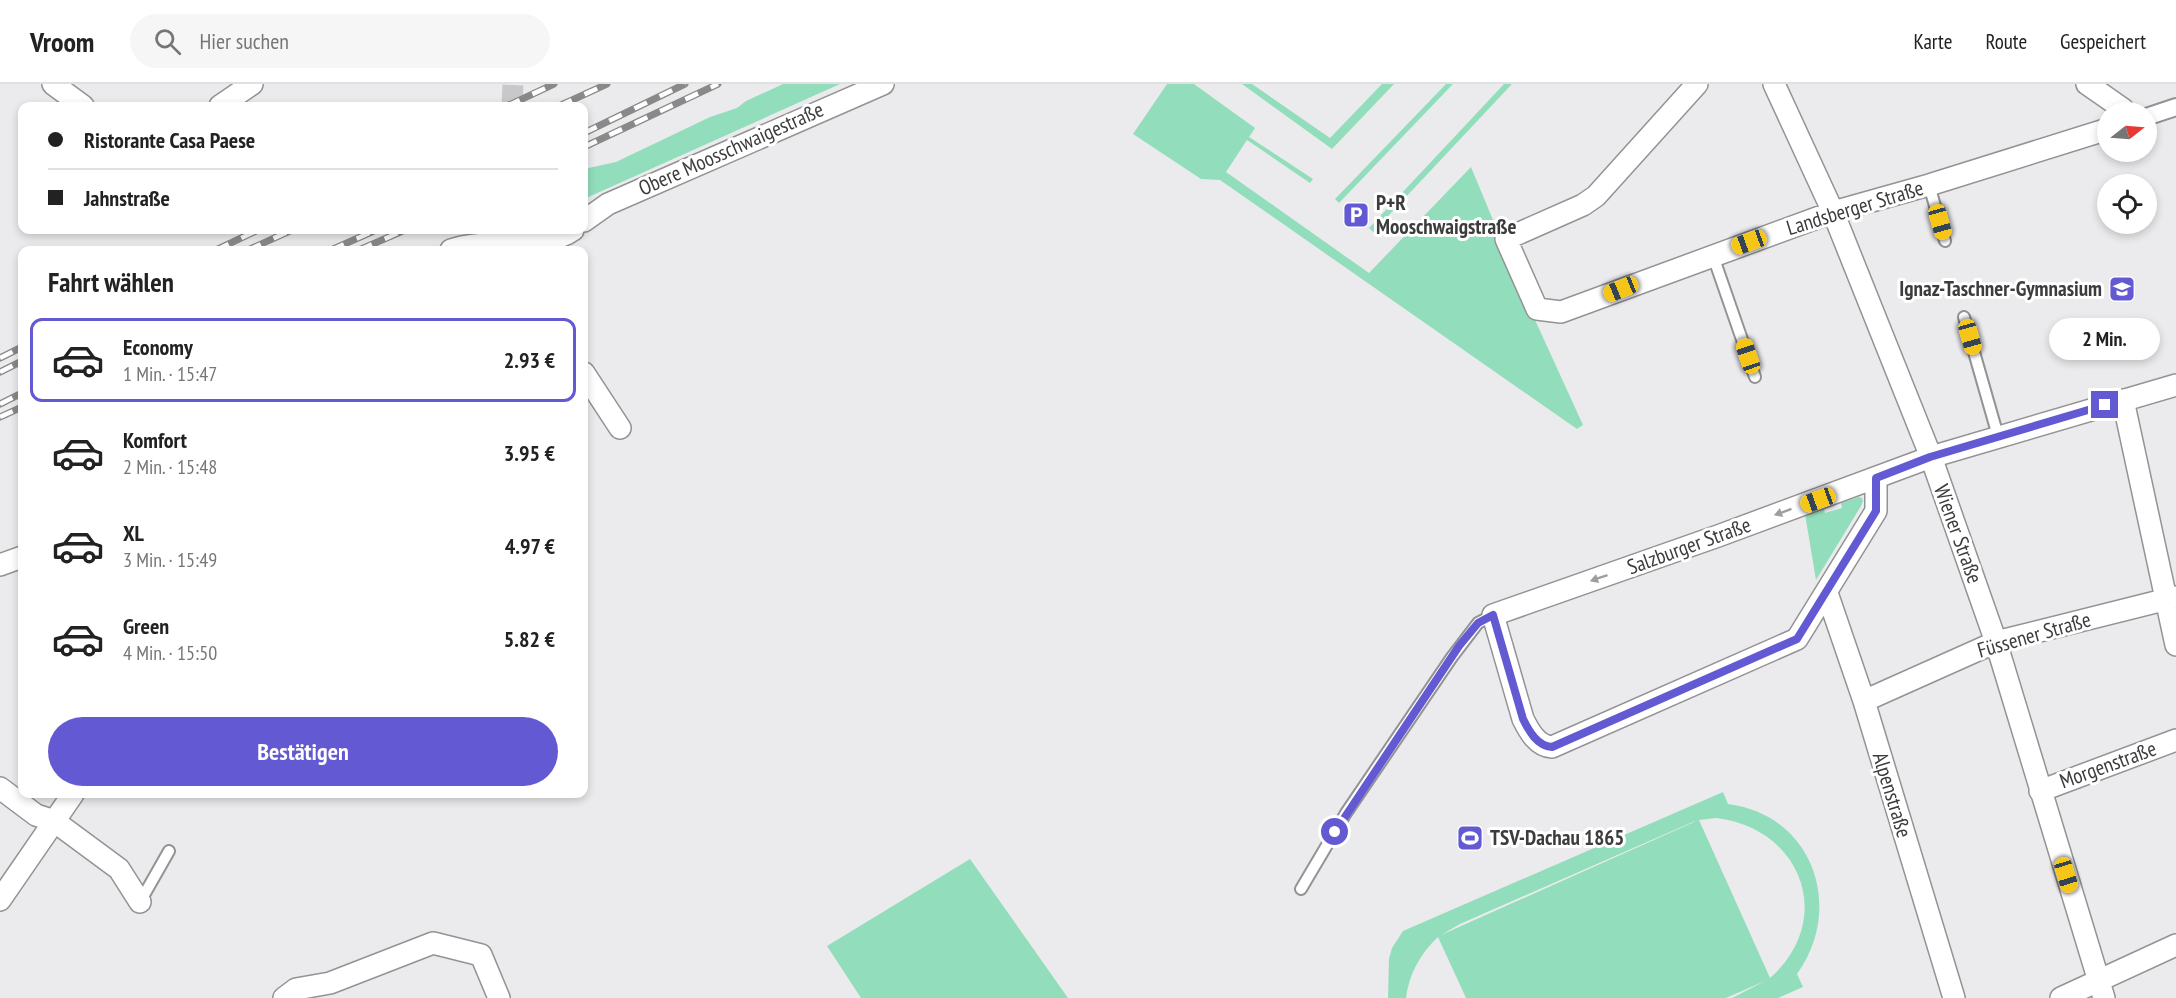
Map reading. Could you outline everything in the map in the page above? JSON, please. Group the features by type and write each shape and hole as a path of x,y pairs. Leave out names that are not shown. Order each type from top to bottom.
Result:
{"street":[{"path":"52,84 77,102"},
{"path":"226,102 252,84"},
{"name":"Obere Moosschwaigestraße","path":"588,218 608,204 883,84"},
{"name":"Landsberger Straße","path":"1697,84 1596,196 1582,205 1506,239 1537,309 1561,312 1833,212 1929,185 2097,132"},
{"name":"Wiener Straße","path":"1774,84 1833,212 1930,457 1996,642 2101,989"},
{"path":"2087,84 2113,102"},
{"path":"2157,113 2176,107"},
{"path":"467,246 510,241 554,240 565,234"},
{"path":"588,379 621,428"},
{"name":"Salzburger Straße","path":"1493,615 1873,480 1930,457 2176,385"},
{"path":"2123,400 2171,598 2176,645"},
{"path":"1493,615 1523,719 1538,742 1546,747 1552,747 1797,639 1876,511 1873,480"},
{"path":"0,565 18,558"},
{"name":"Alpenstraße","path":"1827,593 1864,701 1954,998"},
{"name":"Füssener Straße","path":"1864,701 1996,642 2171,598"},
{"name":"Morgenstraße","path":"2040,790 2176,740"},
{"path":"0,788 36,814 54,821 119,870 140,902"},
{"path":"0,900 70,798"},
{"path":"284,998 296,989 330,983 433,944 481,955 499,998"},
{"path":"2061,998 2101,989 2176,945"}],"lane":[{"path":"1929,185 1945,240"},
{"path":"1713,256 1755,377"},
{"path":"1964,317 1998,436"},
{"path":"1301,889 1346,813 1452,657 1478,623 1493,615"},
{"path":"140,902 169,851"}],"green space":[{"path":"783,84 840,84 588,197 588,168 616,162 710,117 737,108 746,101"},
{"path":"1167,84 1194,84 1255,128 1249,137 1313,179 1310,183 1247,140 1226,172 1369,273 1471,167 1530,309 1583,425 1577,429 1220,180 1201,179 1133,134"},
{"path":"1242,84 1252,84 1330,138 1382,84 1394,84 1332,149"},
{"path":"1446,84 1453,84 1339,203 1335,199"},
{"path":"1504,84 1512,84 1373,232 1369,228"},
{"path":"1859,497 1863,501 1861,506 1816,580 1805,514 1824,509 1825,513 1842,508 1841,503"},
{"path":"1723,792 1728,804 1757,812 1781,826 1800,845 1812,868 1819,894 1818,921 1811,948 1797,974 1803,987 1778,998 1732,998 1765,981 1726,998 1466,998 1438,937 1416,965 1406,998 1388,998 1389,959 1392,948 1403,931","holes":["1716,818 1746,825 1770,839 1788,858 1800,880 1805,905 1802,930 1790,955 1770,978 1699,820","1694,822 1441,935 1460,924"]},
{"path":"970,859 1068,998 861,998 827,946"}],"tunnel":[{"path":"512,102 513,84"}],"railway":[{"path":"516,102 554,84"},
{"path":"568,102 607,84"},
{"path":"588,131 685,84"},
{"path":"588,145 718,84"},
{"path":"224,246 250,234"},
{"path":"257,246 283,234"},
{"path":"340,246 367,234"},
{"path":"368,246 396,234"},
{"path":"0,358 18,349"},
{"path":"0,372 18,363"},
{"path":"0,404 18,395"},
{"path":"0,417 18,409"}],"place":[{"name":"P+R Mooschwaigstraße","path":"1356,215"},
{"name":"Ignaz-Taschner-Gymnasium","path":"2122,289"},
{"name":"TSV-Dachau 1865","path":"1470,838"}],"route":[{"path":"1335,832 1452,657 1478,623 1493,615 1523,719 1538,742 1546,747 1552,747 1797,639 1876,511 1876,478 1930,457 2105,405"}]}
